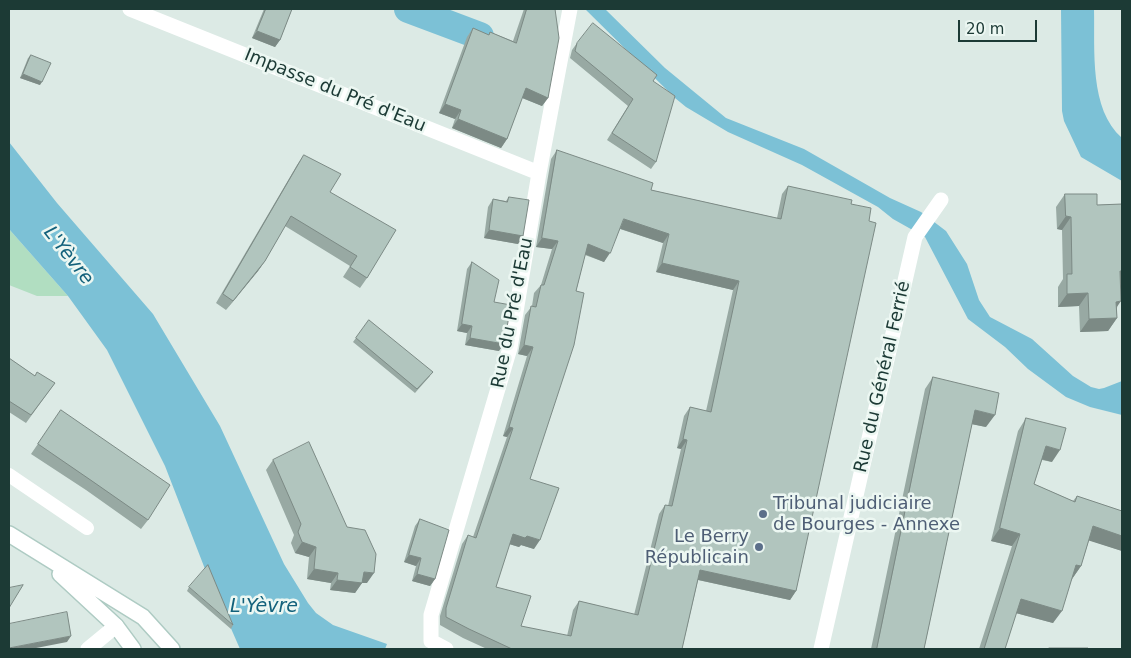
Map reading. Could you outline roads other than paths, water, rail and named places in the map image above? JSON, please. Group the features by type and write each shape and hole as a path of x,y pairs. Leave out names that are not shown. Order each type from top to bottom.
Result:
{"street":[{"name":"Impasse du Pré d'Eau","path":"130,9 539,172"},
{"name":"Rue du Pré d'Eau","path":"446,649 431,641 431,614 510,348 539,172 570,9"},
{"name":"Rue du Général Ferrié","path":"821,649 915,237 936,206"},
{"path":"9,534 143,617 172,649"},
{"path":"37,552 116,626 133,649"},
{"path":"88,649 116,626"}],"lane":[{"path":"9,475 87,528"}],"water":[{"path":"585,9 605,9 665,68 726,118 804,149 890,198 921,212 946,231 967,264 979,300 990,317 1032,339 1073,376 1091,387 1099,389 1122,381 1122,415 1090,407 1066,397 1028,369 1005,347 968,319 925,237 893,219 878,207 802,165 728,132 686,107"},
{"path":"1061,9 1094,9 1096,78 1104,111 1111,126 1122,138 1122,181 1081,157 1064,121 1062,111"},
{"name":"L'Yèvre","path":"9,142 57,203 153,314 220,426 284,564 308,603 316,613 333,625 387,644 385,649 240,649 205,569 165,466 107,350 68,296 9,229"}],"waterway":[{"path":"408,9 480,36"}],"place":[{"name":"Tribunal judiciaire de Bourges - Annexe","path":"763,514"},
{"name":"Le Berry Républicain","path":"759,547"}]}
